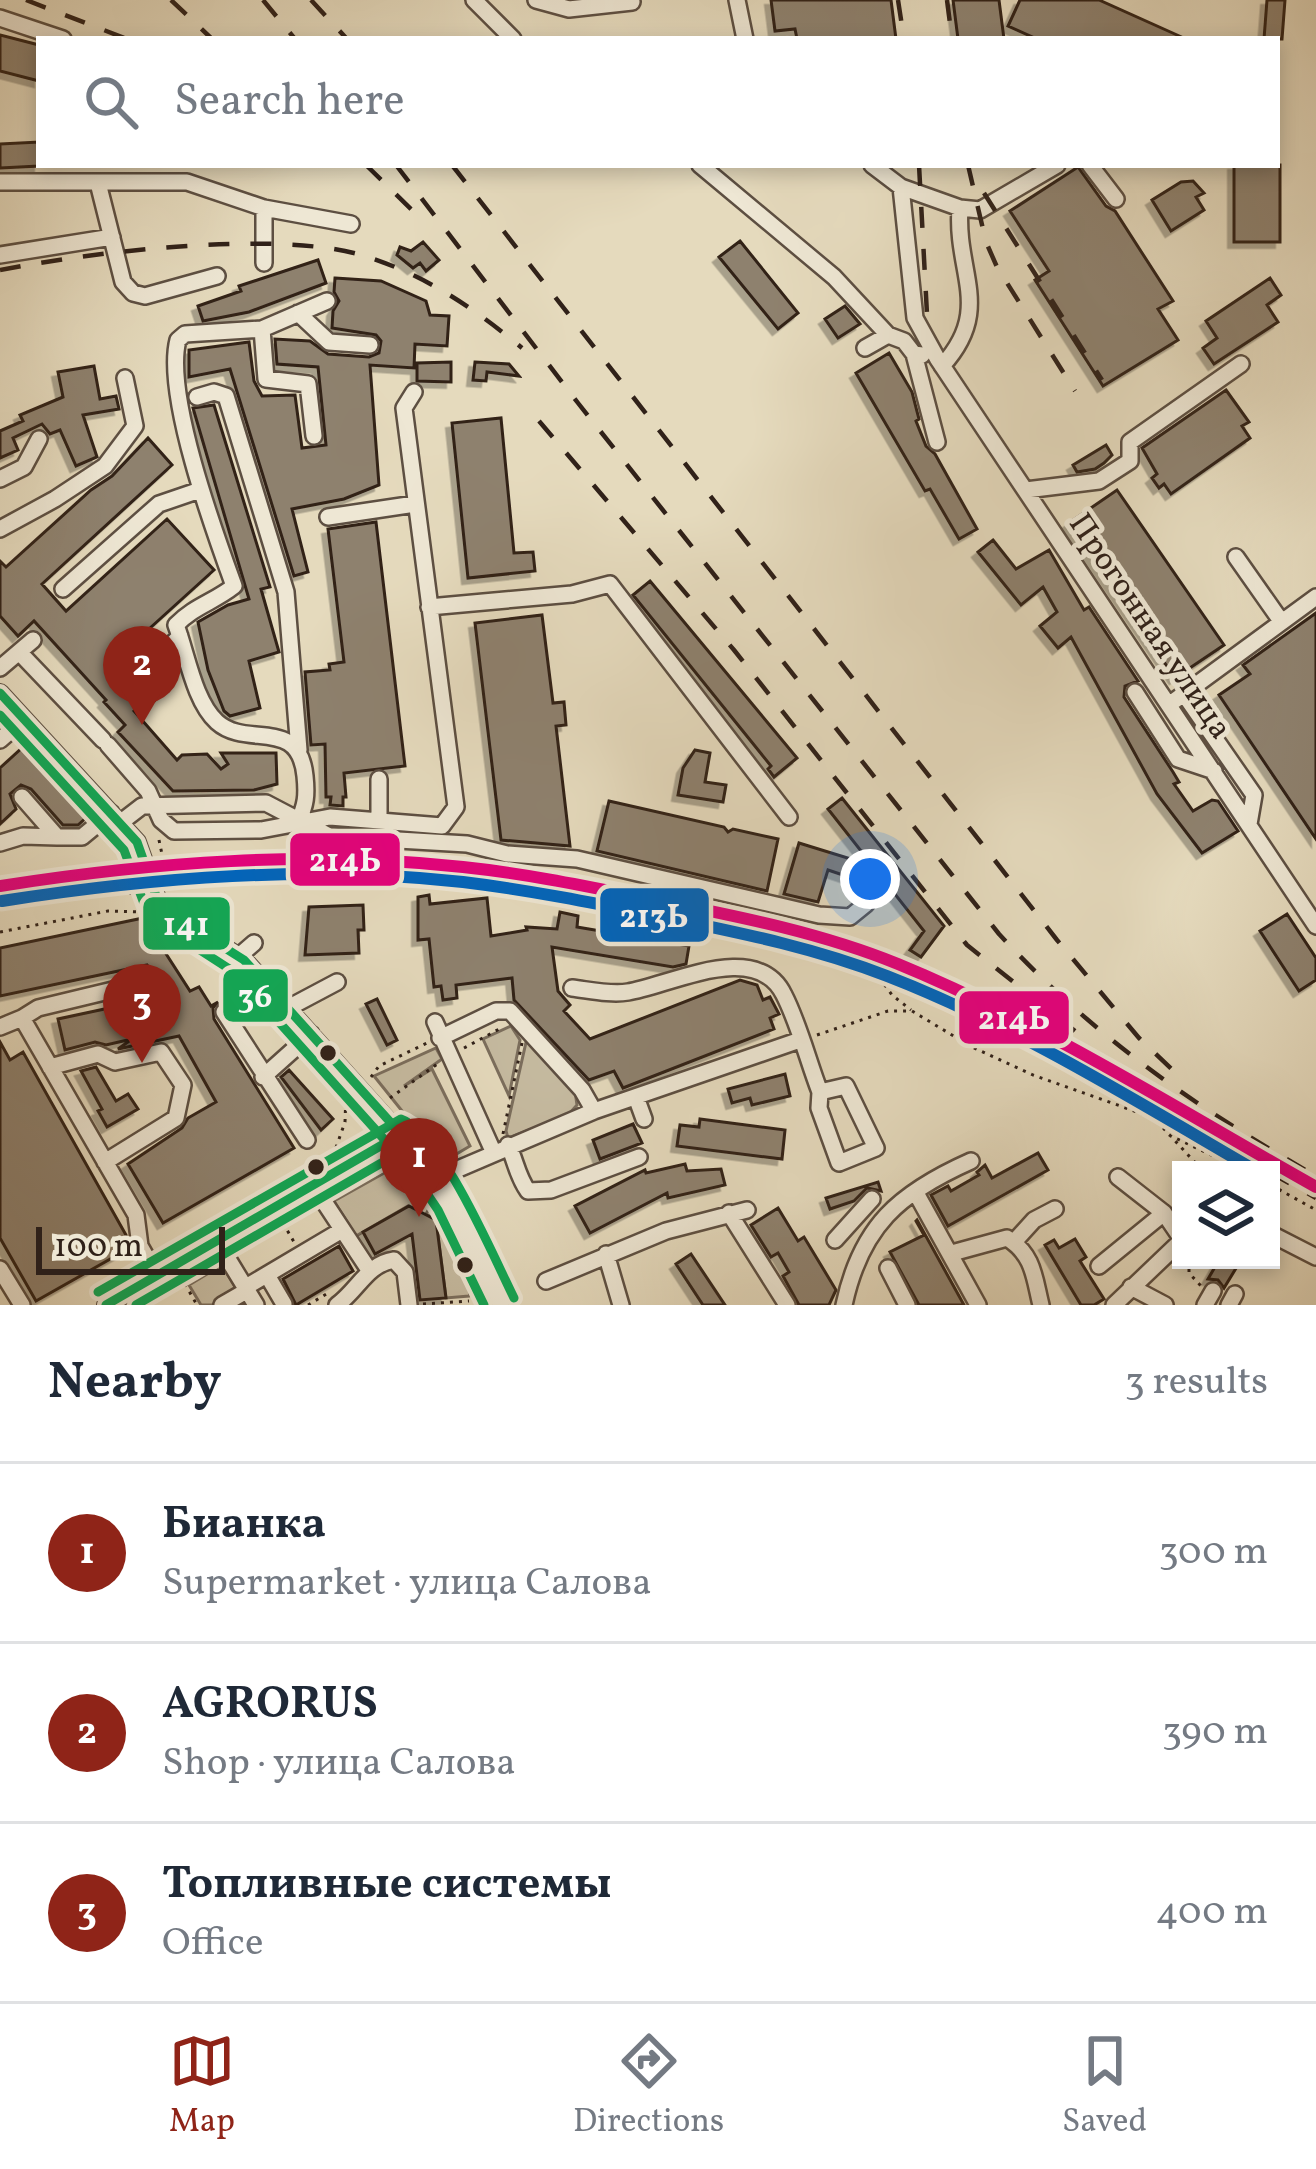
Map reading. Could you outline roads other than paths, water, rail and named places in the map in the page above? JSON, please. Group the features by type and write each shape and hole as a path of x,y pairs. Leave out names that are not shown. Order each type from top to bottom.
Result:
{"street":[{"path":"473,0 510,36"},
{"path":"536,0 569,10 632,2"},
{"path":"737,0 744,36"},
{"path":"0,18 54,36"},
{"path":"704,168 846,287 888,335 904,341 914,354 937,442"},
{"path":"876,168 901,187 979,210 1052,168"},
{"path":"1092,168 1116,200"},
{"path":"0,182 187,182 264,208 351,224"},
{"path":"98,183 123,282 134,292 145,296 217,276"},
{"name":"Прогонная улица","path":"901,187 915,318 1053,543 1177,699 1214,771 1288,892 1313,916"},
{"path":"264,208 265,262"},
{"path":"914,354 940,362 963,338 972,305 958,238 960,208"},
{"path":"0,255 112,237"},
{"path":"299,750 286,741 218,724 206,707 176,625 193,607 218,599 234,586 200,490 174,364 178,340 185,334 262,329 327,301"},
{"path":"298,313 329,342 370,345"},
{"path":"262,329 266,379 308,384 314,436"},
{"path":"866,348 888,335"},
{"path":"1029,499 1100,481 1130,461 1130,442 1240,364"},
{"path":"0,529 105,466 135,426 124,378"},
{"path":"197,397 214,392 226,396 286,592 308,802 298,822"},
{"path":"19,652 148,791 161,820 175,831 260,830 330,818 442,826 456,807 404,408 414,392"},
{"path":"0,479 24,467 39,439"},
{"path":"63,589 159,504 200,490"},
{"path":"328,517 416,504"},
{"path":"1236,557 1281,621"},
{"path":"429,607 572,594 610,584 789,817"},
{"path":"1249,824 1254,795 1177,699 1316,597"},
{"path":"146,670 180,635"},
{"path":"0,668 33,640"},
{"path":"1135,692 1178,759 1214,771"},
{"path":"0,693 116,818 144,856 149,886 160,907 239,956 401,1134 437,1178 501,1305"},
{"path":"0,740 25,719"},
{"path":"379,779 379,821"},
{"path":"22,796 57,837"},
{"path":"0,843 23,836 82,837 142,806 266,803 329,836 467,844 507,854 577,859 819,915 850,917 866,904"},
{"path":"239,956 254,943"},
{"path":"572,988 624,993 698,972 747,968 774,980 784,995 820,1092 819,1108 838,1163 876,1148 846,1086 820,1092"},
{"path":"288,1008 337,982"},
{"path":"0,1027 38,1008 142,983"},
{"path":"594,1111 582,1090 509,1011 437,1030 496,1146 514,1158 515,1172 528,1191 551,1190 639,1156"},
{"path":"224,1012 307,1140"},
{"path":"22,1018 136,1215 140,1246 157,1276"},
{"path":"263,1077 311,1034"},
{"path":"437,1178 496,1146 800,1040"},
{"path":"50,1066 98,1054 115,1062 161,1052 184,1085 176,1118 105,1162"},
{"path":"636,1097 644,1119"},
{"path":"106,1305 126,1300 157,1276 401,1134"},
{"path":"844,1305 861,1248 896,1205 934,1178 971,1161"},
{"path":"1118,1177 1164,1213 1172,1226"},
{"path":"313,1185 369,1270"},
{"path":"916,1193 978,1305"},
{"path":"861,1248 839,1236 872,1199"},
{"path":"1014,1242 1034,1220 1055,1209"},
{"path":"546,1281 606,1253 738,1212 787,1305"},
{"path":"1099,1266 1164,1213"},
{"path":"222,1305 250,1294 267,1275 342,1230"},
{"path":"952,1253 981,1242 1007,1238 1014,1242 1035,1270 1041,1305"},
{"path":"1280,1239 1316,1257"},
{"path":"217,1240 250,1294"},
{"path":"1114,1305 1172,1248"},
{"path":"606,1253 621,1305"},
{"path":"337,1305 369,1270 385,1260 401,1264 411,1305"},
{"path":"888,1268 908,1305"},
{"path":"0,1270 22,1305"},
{"path":"267,1275 284,1304"},
{"path":"1131,1287 1165,1305"}],"railway":[{"path":"26,0 119,36"},
{"path":"171,0 209,36"},
{"path":"263,0 293,36"},
{"path":"311,0 344,36"},
{"path":"898,0 904,36"},
{"path":"947,0 952,36"},
{"path":"369,168 413,211"},
{"path":"398,168 578,403 999,934 1072,1006 1148,1068 1316,1176"},
{"path":"454,168 1057,940 1139,1038 1180,1077"},
{"path":"919,168 927,314"},
{"path":"969,168 986,242 997,267 1075,391"},
{"path":"984,193 1102,380"},
{"path":"0,270 184,246 328,248 365,256 428,283 522,348"},
{"path":"539,421 734,650 967,945 1075,1031"},
{"path":"0,898 171,876 335,872 498,885 699,920 792,942 913,982 1047,1047 1250,1161"},
{"path":"1280,1178 1316,1198"}],"place":[{"name":"AGRORUS","path":"142,725"},
{"name":"Топливные системы","path":"142,1063"},
{"name":"Бианка","path":"419,1217"}]}
